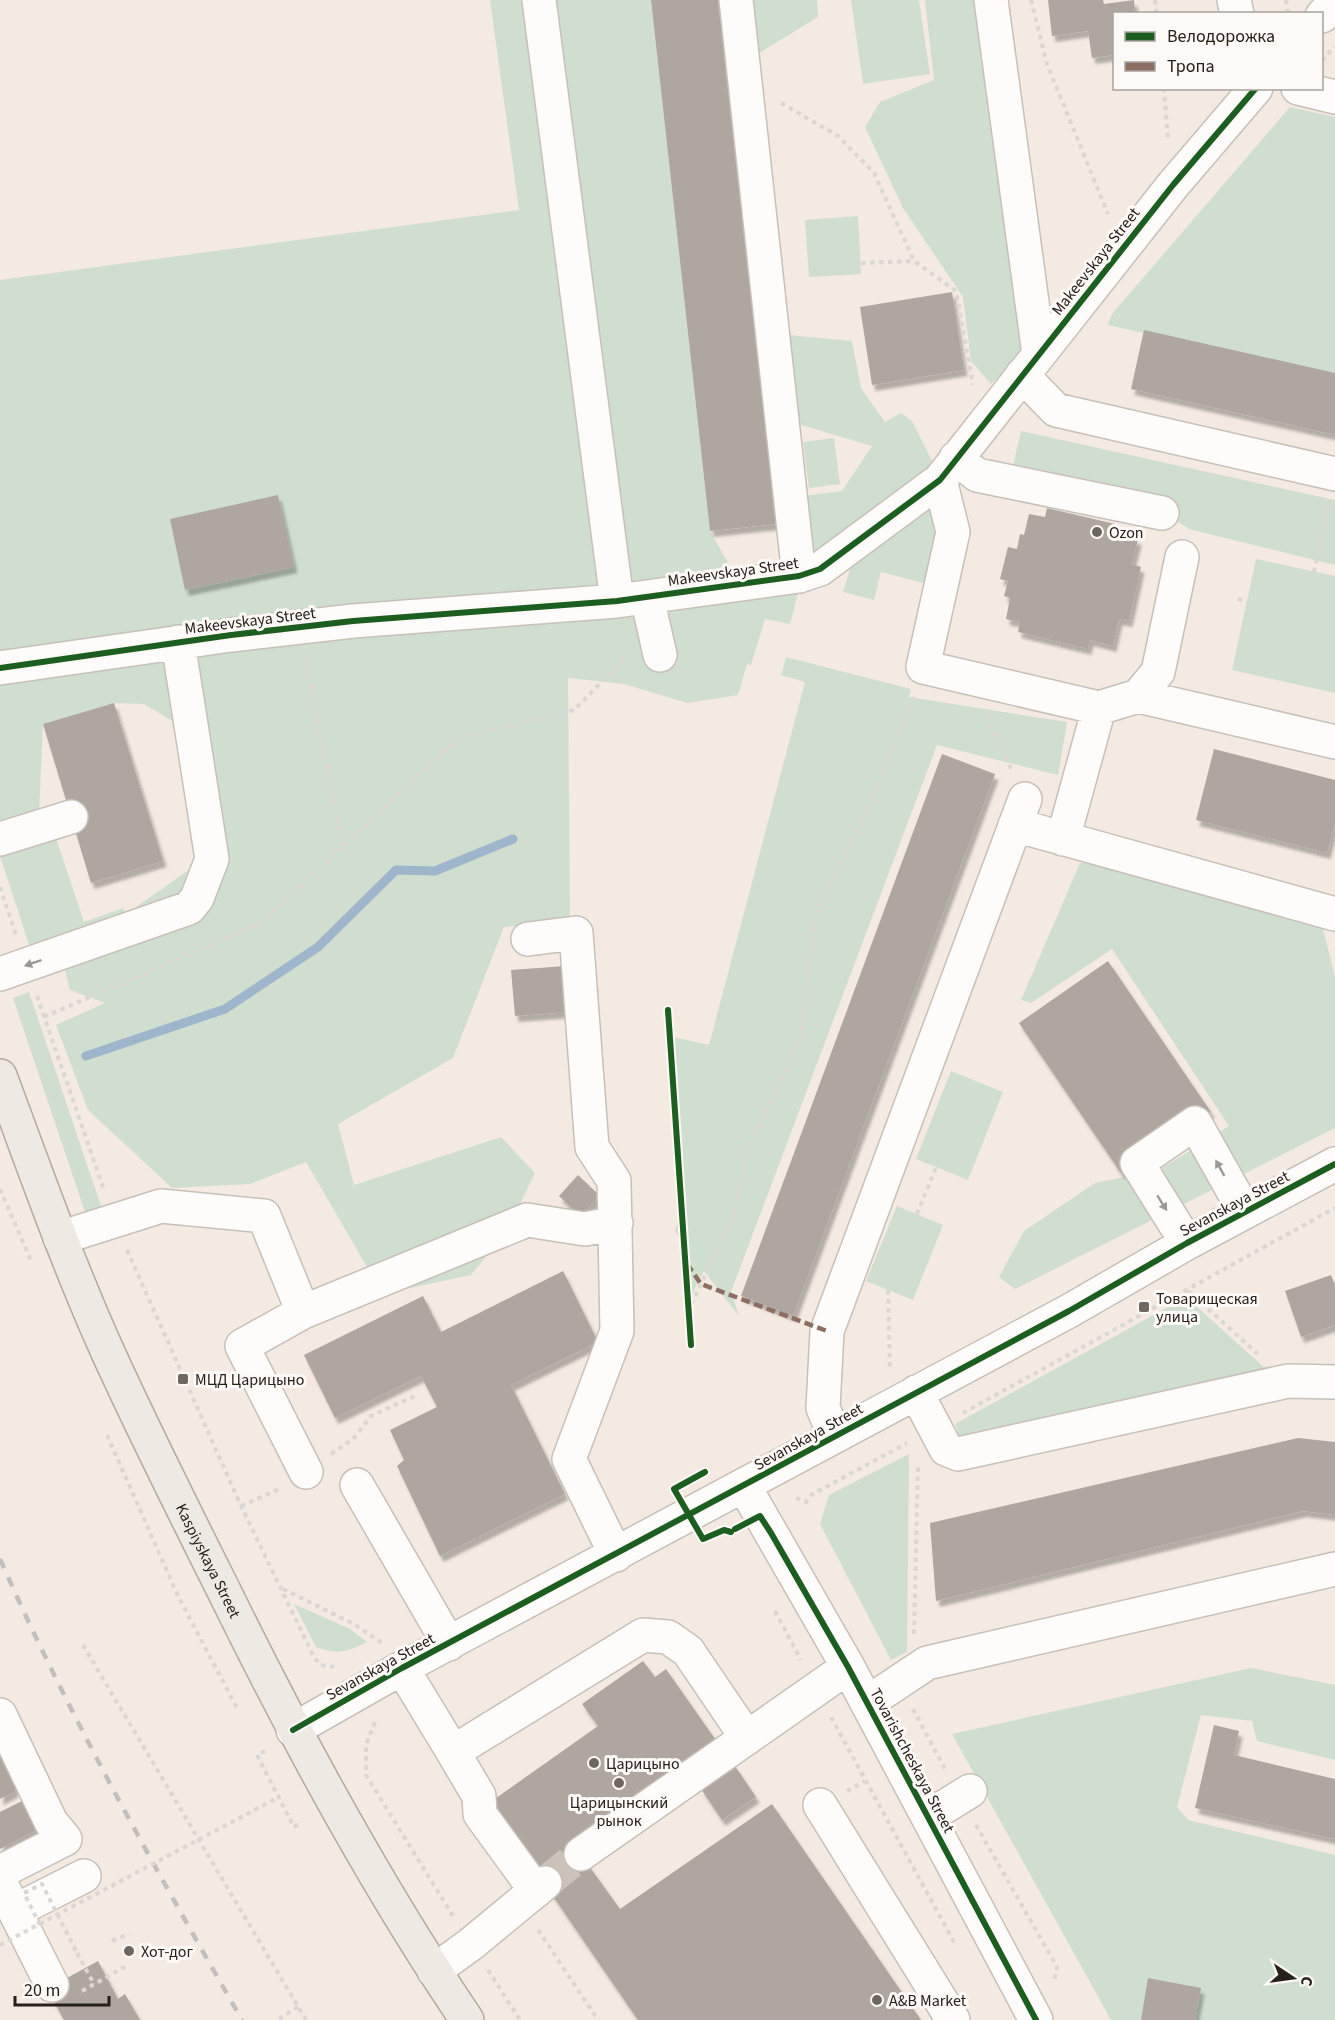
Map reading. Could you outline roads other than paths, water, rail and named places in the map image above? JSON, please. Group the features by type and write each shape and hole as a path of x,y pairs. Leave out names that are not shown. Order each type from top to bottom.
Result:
{"main road":[{"name":"Kaspiyskaya Street","path":"0,1076 60,1238 105,1347 159,1461 293,1730 434,1971 467,2020"}],"street":[{"path":"539,0 632,599 660,655"},
{"path":"736,0 743,82 816,579"},
{"path":"991,0 1030,364 1056,410 1333,486"},
{"path":"1323,15 1335,2"},
{"name":"Makeevskaya Street","path":"0,668 178,642 230,624 299,627 352,610 632,599 816,579 948,469 1173,184 1254,90"},
{"path":"1306,90 1335,97"},
{"path":"1162,513 948,469 953,532 923,667 1099,708 1138,696 1335,742"},
{"path":"1138,696 1158,672 1182,557"},
{"path":"13,970 189,908 197,898 212,859 178,642"},
{"path":"1063,839 1099,708"},
{"path":"835,1436 823,1408 827,1331 1020,812 1063,839 1335,913"},
{"path":"0,839 71,817"},
{"path":"528,939 576,933 592,1147 614,1181 617,1331 569,1459 616,1555"},
{"path":"1187,1243 1137,1163 1195,1123 1245,1212"},
{"name":"Sevanskaya Street","path":"293,1730 392,1656 449,1644 835,1436 903,1383 1070,1311 1187,1243 1335,1164"},
{"path":"60,1238 161,1206 264,1216 303,1312"},
{"path":"306,1472 242,1346 303,1312 527,1220 585,1229 616,1224"},
{"path":"903,1383 927,1432 946,1449 958,1454 1288,1381 1335,1382"},
{"path":"357,1485 449,1644"},
{"name":"Tovarishcheskaya Street","path":"744,1486 848,1667 1036,2020"},
{"path":"867,1703 927,1663 1335,1569"},
{"path":"453,1752 643,1635 668,1636 688,1651 747,1738"},
{"path":"392,1656 480,1796 480,1814 534,1893 434,1971"},
{"path":"581,1854 848,1667"},
{"path":"0,1715 51,1822 65,1839 0,1872"},
{"path":"928,1817 965,1794"},
{"path":"820,1805 953,2020"},
{"path":"28,1918 84,1876"},
{"path":"0,1882 28,1918 52,1985"}],"waterway":[{"path":"86,1056 225,1009 318,947 396,870 435,871 513,839"}],"tunnel":[{"path":"545,1883 581,1854"}],"railway":[{"path":"0,1559 85,1735 146,1850 242,2020"}],"place":[{"name":"Ozon","path":"1097,532"},
{"name":"Товарищеская улица","path":"1144,1307"},
{"name":"МЦД Царицыно","path":"183,1379"},
{"name":"Царицыно","path":"594,1763"},
{"name":"Царицынский рынок","path":"619,1783"},
{"name":"Хот-дог","path":"129,1951"},
{"name":"A&B Market","path":"877,2000"}]}
